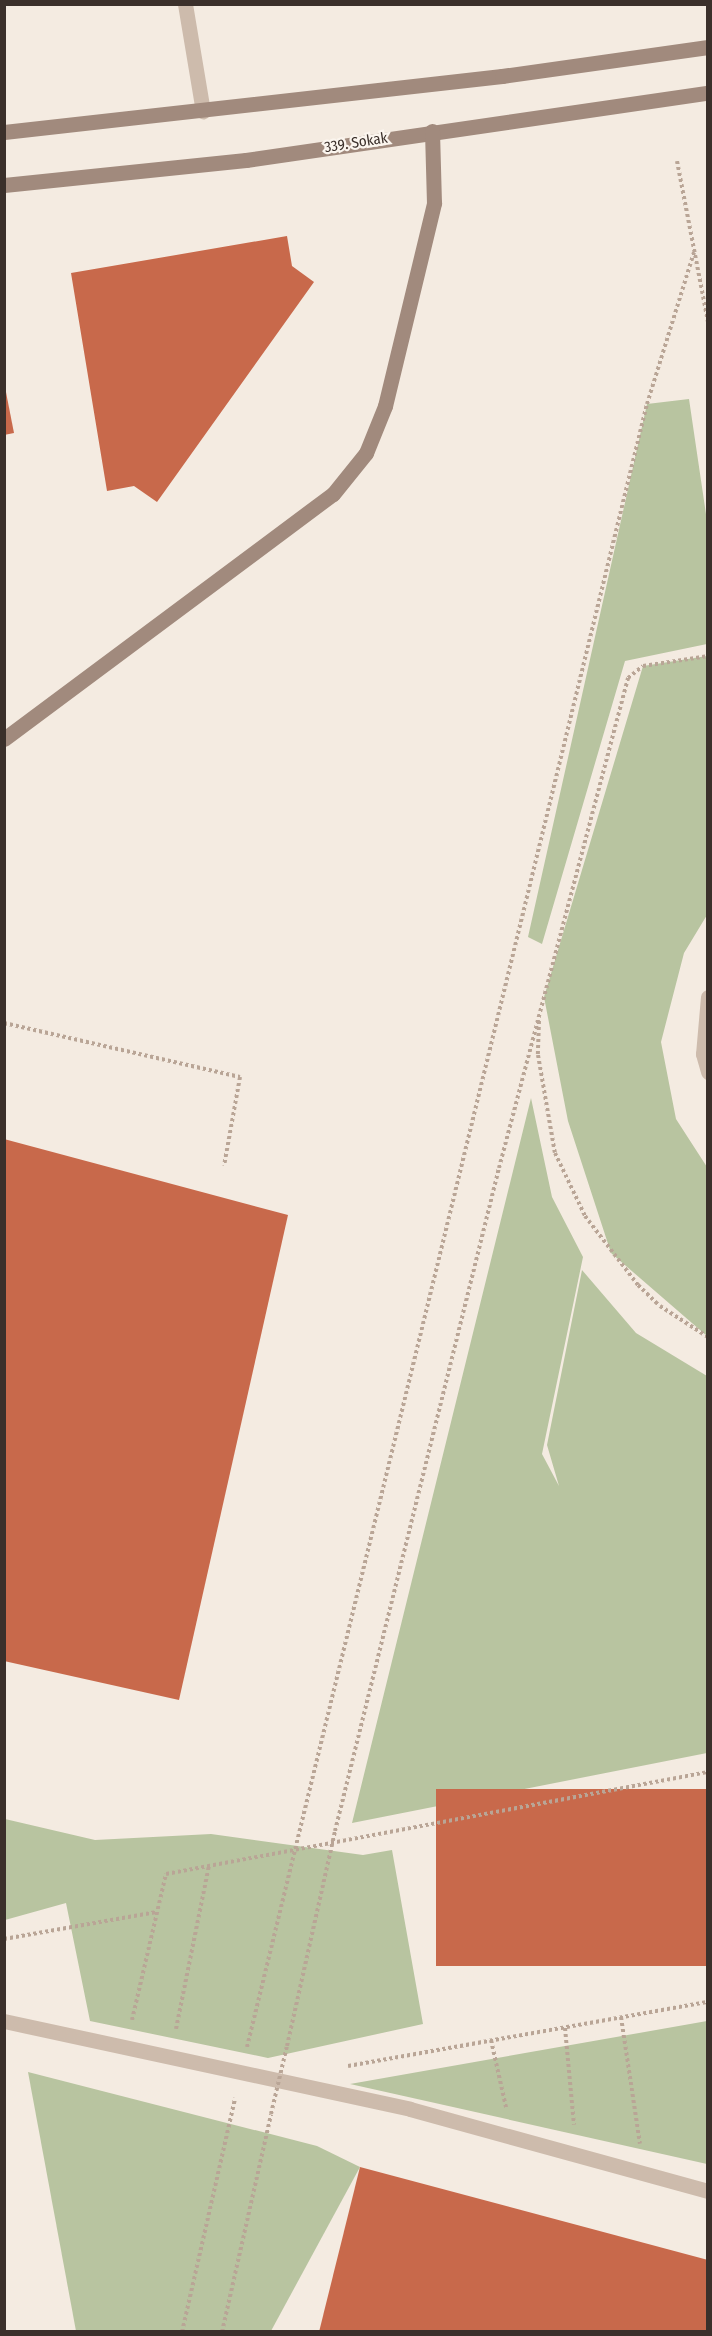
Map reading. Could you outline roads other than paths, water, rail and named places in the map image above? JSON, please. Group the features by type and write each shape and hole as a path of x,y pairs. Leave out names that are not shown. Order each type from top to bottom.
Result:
{"main road":[{"path":"4,132 203,112 708,47"},
{"name":"339. Sokak","path":"4,185 246,160 432,131 708,93"},
{"path":"4,739 333,494 366,453 385,406 434,203 432,131"}],"street":[{"path":"185,4 203,112"},
{"path":"708,997 703,1054 708,1072"},
{"path":"4,2021 241,2072 281,2078 410,2109 708,2191"}]}
